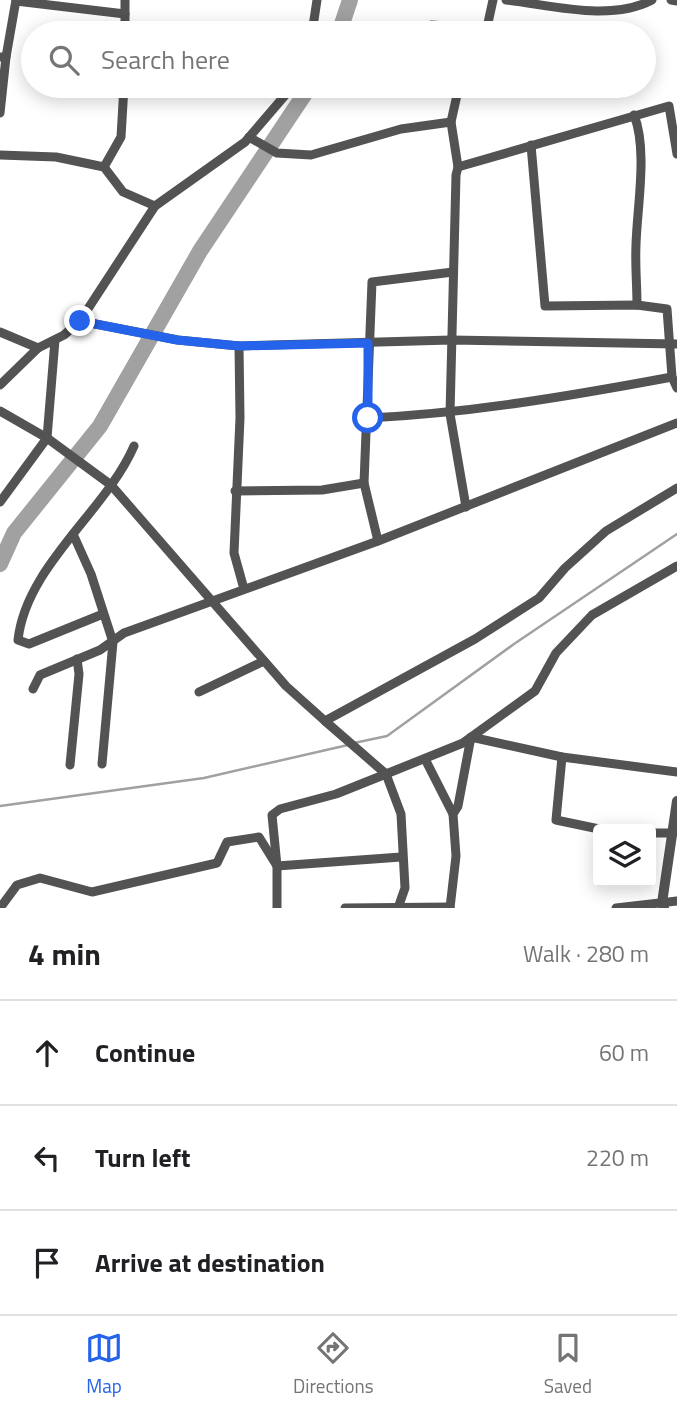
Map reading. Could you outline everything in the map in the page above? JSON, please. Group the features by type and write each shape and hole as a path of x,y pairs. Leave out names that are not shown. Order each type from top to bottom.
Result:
{"street":[{"path":"125,0 125,21"},
{"path":"314,21 317,0"},
{"path":"489,21 494,0"},
{"path":"506,0 613,11 636,9 652,0"},
{"path":"671,0 677,1"},
{"path":"0,113 3,57 16,1 125,14"},
{"path":"104,167 121,137 123,98"},
{"path":"0,385 38,348 55,340 80,321 155,205 249,137 283,98"},
{"path":"456,98 451,122 458,167 450,414 466,507"},
{"path":"458,167 669,106 677,154"},
{"path":"634,115 638,126 640,180 636,248 637,304"},
{"path":"249,137 277,153 311,155 401,130 451,122"},
{"path":"531,145 545,306 637,304 667,309 672,318 672,377 677,388"},
{"path":"0,155 79,159 104,167 123,192 155,205"},
{"path":"378,541 364,483 372,282 453,272"},
{"path":"80,321 177,340 239,346 451,340 673,344"},
{"path":"0,332 38,348"},
{"path":"0,502 47,438 55,340"},
{"path":"239,346 240,418 234,553 244,589"},
{"path":"368,418 450,414 549,401 672,377"},
{"path":"0,411 47,438 111,485 186,568 210,600 264,661 325,722 386,774 401,814 401,857 405,888 398,907"},
{"path":"33,689 40,675 113,642 124,633 378,541 677,424"},
{"path":"103,614 29,645 18,640 20,628 38,585 73,534 124,470 134,446"},
{"path":"235,491 322,490 364,483"},
{"path":"325,722 475,639 539,598 565,568 606,531 677,488"},
{"path":"73,534 91,574 113,642 102,764"},
{"path":"276,908 277,866 272,815 280,809 336,794 451,750 535,691 556,653 592,615 677,566"},
{"path":"70,765 79,674 77,659"},
{"path":"198,692 264,661"},
{"path":"471,737 562,757 677,772"},
{"path":"453,814 458,806 471,737"},
{"path":"562,757 556,820 593,828"},
{"path":"345,908 450,907 456,856 453,814 425,759"},
{"path":"663,905 677,800"},
{"path":"656,833 672,833"},
{"path":"0,908 17,885 40,878 92,892 217,863 227,842 259,837 277,866"},
{"path":"277,866 401,857"},
{"path":"616,908 663,905 677,901"}],"waterway":[{"path":"343,21 350,0"},
{"path":"0,564 14,533 100,426 200,251 302,98"},
{"path":"354,743 387,736 514,644 677,534"},
{"path":"0,806 204,778 348,745"}],"route":[{"path":"80,321 177,340 239,346 368,343 368,418"}]}
